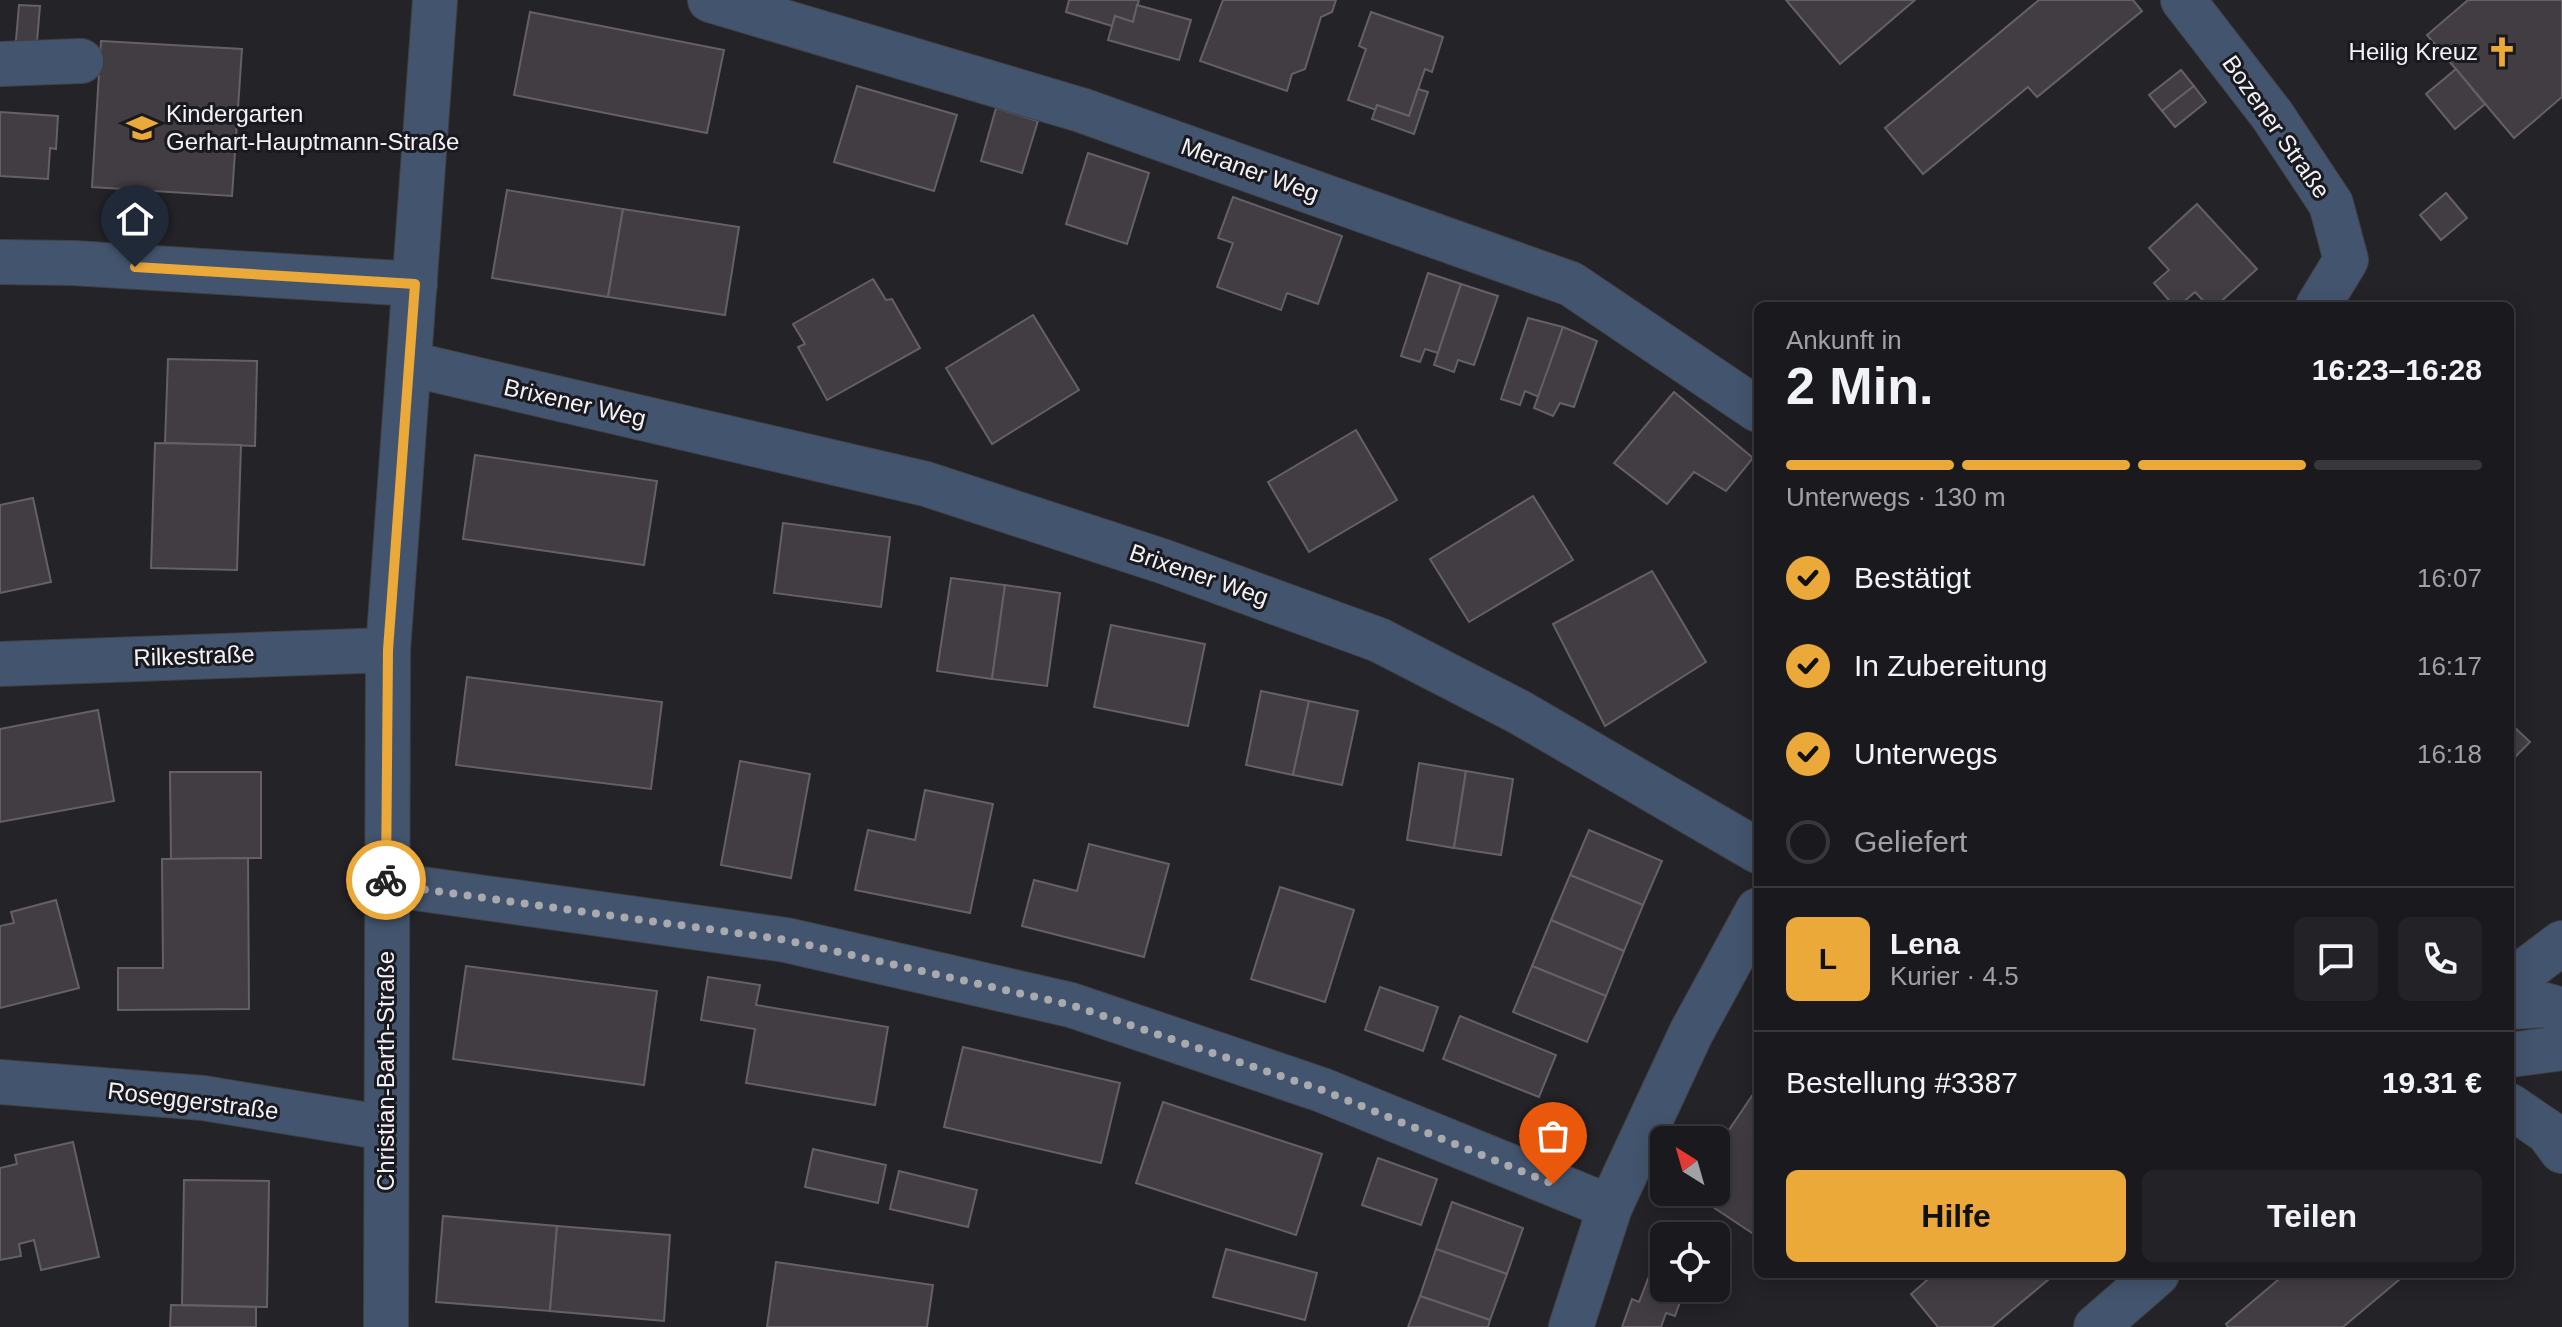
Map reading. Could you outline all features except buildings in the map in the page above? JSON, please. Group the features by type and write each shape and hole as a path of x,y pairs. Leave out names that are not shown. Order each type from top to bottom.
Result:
{"street":[{"name":"Christian-Barth-Straße","path":"386,1327 388,650 435,0"},
{"name":"Meraner Weg","path":"710,0 1081,110 1571,284 1754,407"},
{"name":"Bozener Straße","path":"2183,0 2272,115 2331,204 2346,260 2320,302"},
{"path":"0,64 81,61"},
{"path":"0,262 73,263 415,284"},
{"name":"Brixener Weg","path":"410,364 926,484 1165,562 1379,640 1519,712 1754,849"},
{"name":"Rilkestraße","path":"0,664 388,650"},
{"path":"386,884 786,940 1071,1005 1322,1090 1610,1207"},
{"path":"1571,1327 1610,1207 1691,1033 1754,917"},
{"path":"2514,979 2562,943"},
{"path":"2514,1007 2545,1005 2562,1010"},
{"path":"2514,1054 2562,1048"},
{"name":"Roseggerstraße","path":"0,1082 203,1098 386,1128"},
{"path":"2514,1109 2548,1132 2562,1151"},
{"path":"2096,1327 2152,1278"}],"way so far":[{"path":"386,880 386,884 786,940 1071,1005 1322,1090 1553,1184"}],"place":[{"name":"Heilig Kreuz","path":"2502,52"},
{"name":"Kindergarten Gerhart-Hauptmann-Straße","path":"142,128"}],"route":[{"path":"135,267 415,284 388,650 386,880"}]}
